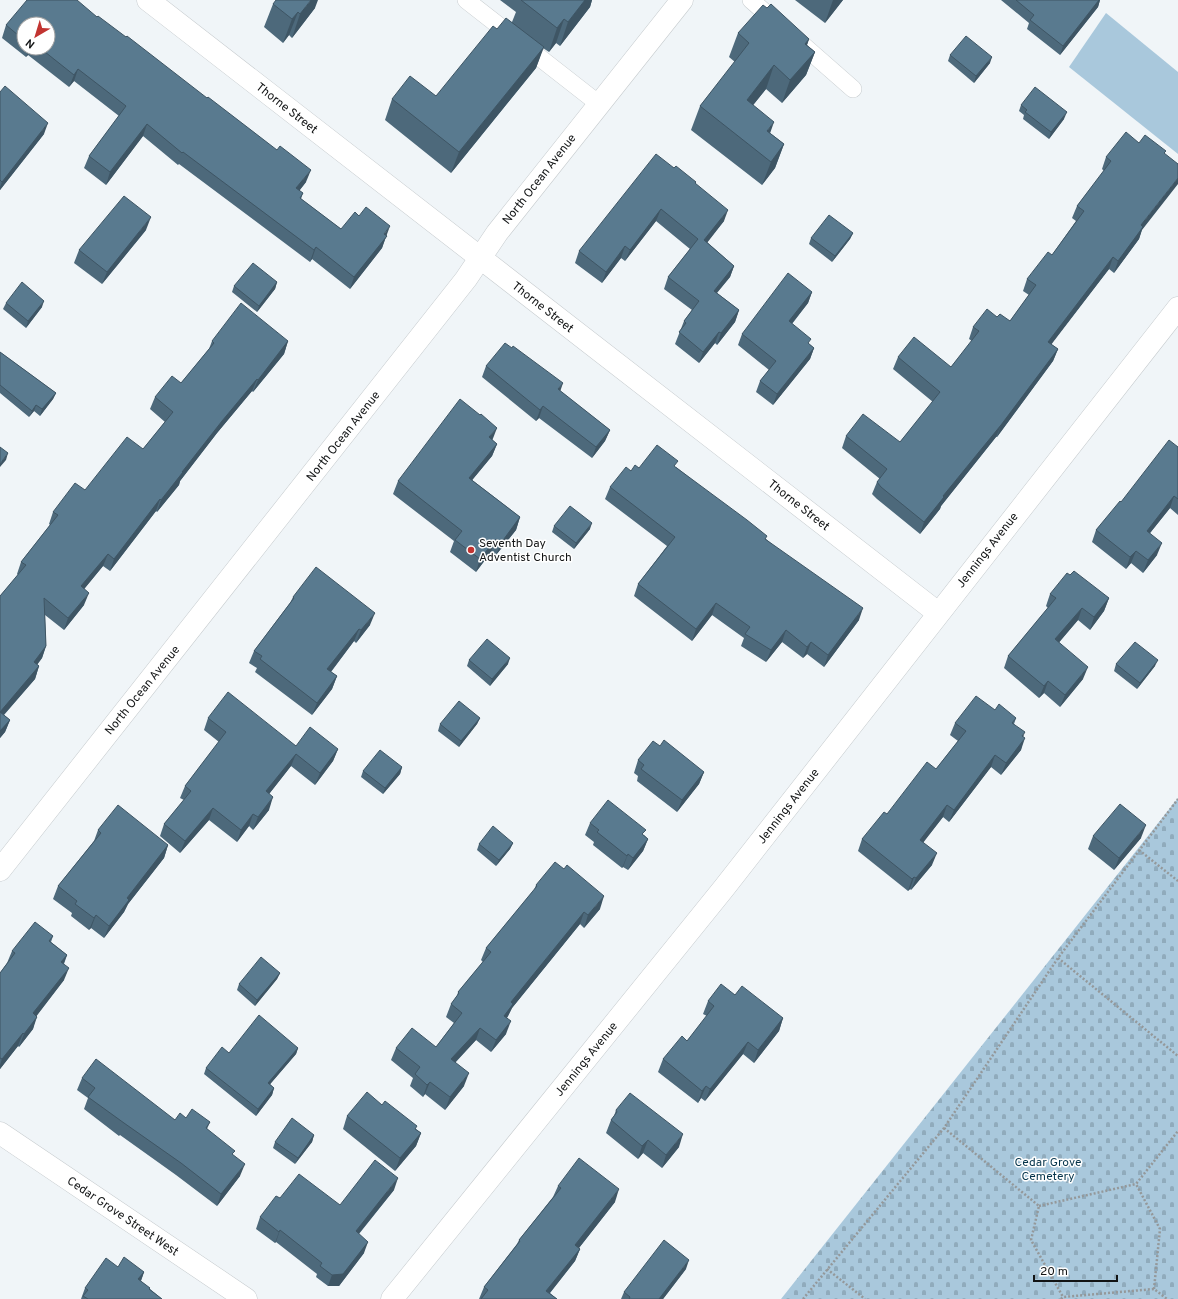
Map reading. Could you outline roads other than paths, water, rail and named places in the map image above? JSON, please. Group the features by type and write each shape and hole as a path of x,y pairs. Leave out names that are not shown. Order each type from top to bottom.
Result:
{"street":[{"name":"Thorne Street","path":"148,0 938,613"},
{"name":"North Ocean Avenue","path":"0,870 427,329 466,279 497,233 682,0"},
{"name":"Jennings Avenue","path":"392,1299 724,888 1178,308"},
{"name":"Cedar Grove Street West","path":"0,1133 246,1299"}],"lane":[{"path":"466,0 599,104"},
{"path":"751,0 853,89"}],"place":[{"name":"Seventh Day Adventist Church","path":"471,550"}],"park label":[{"name":"Cedar Grove Cemetery","path":"1048,1169"}]}
